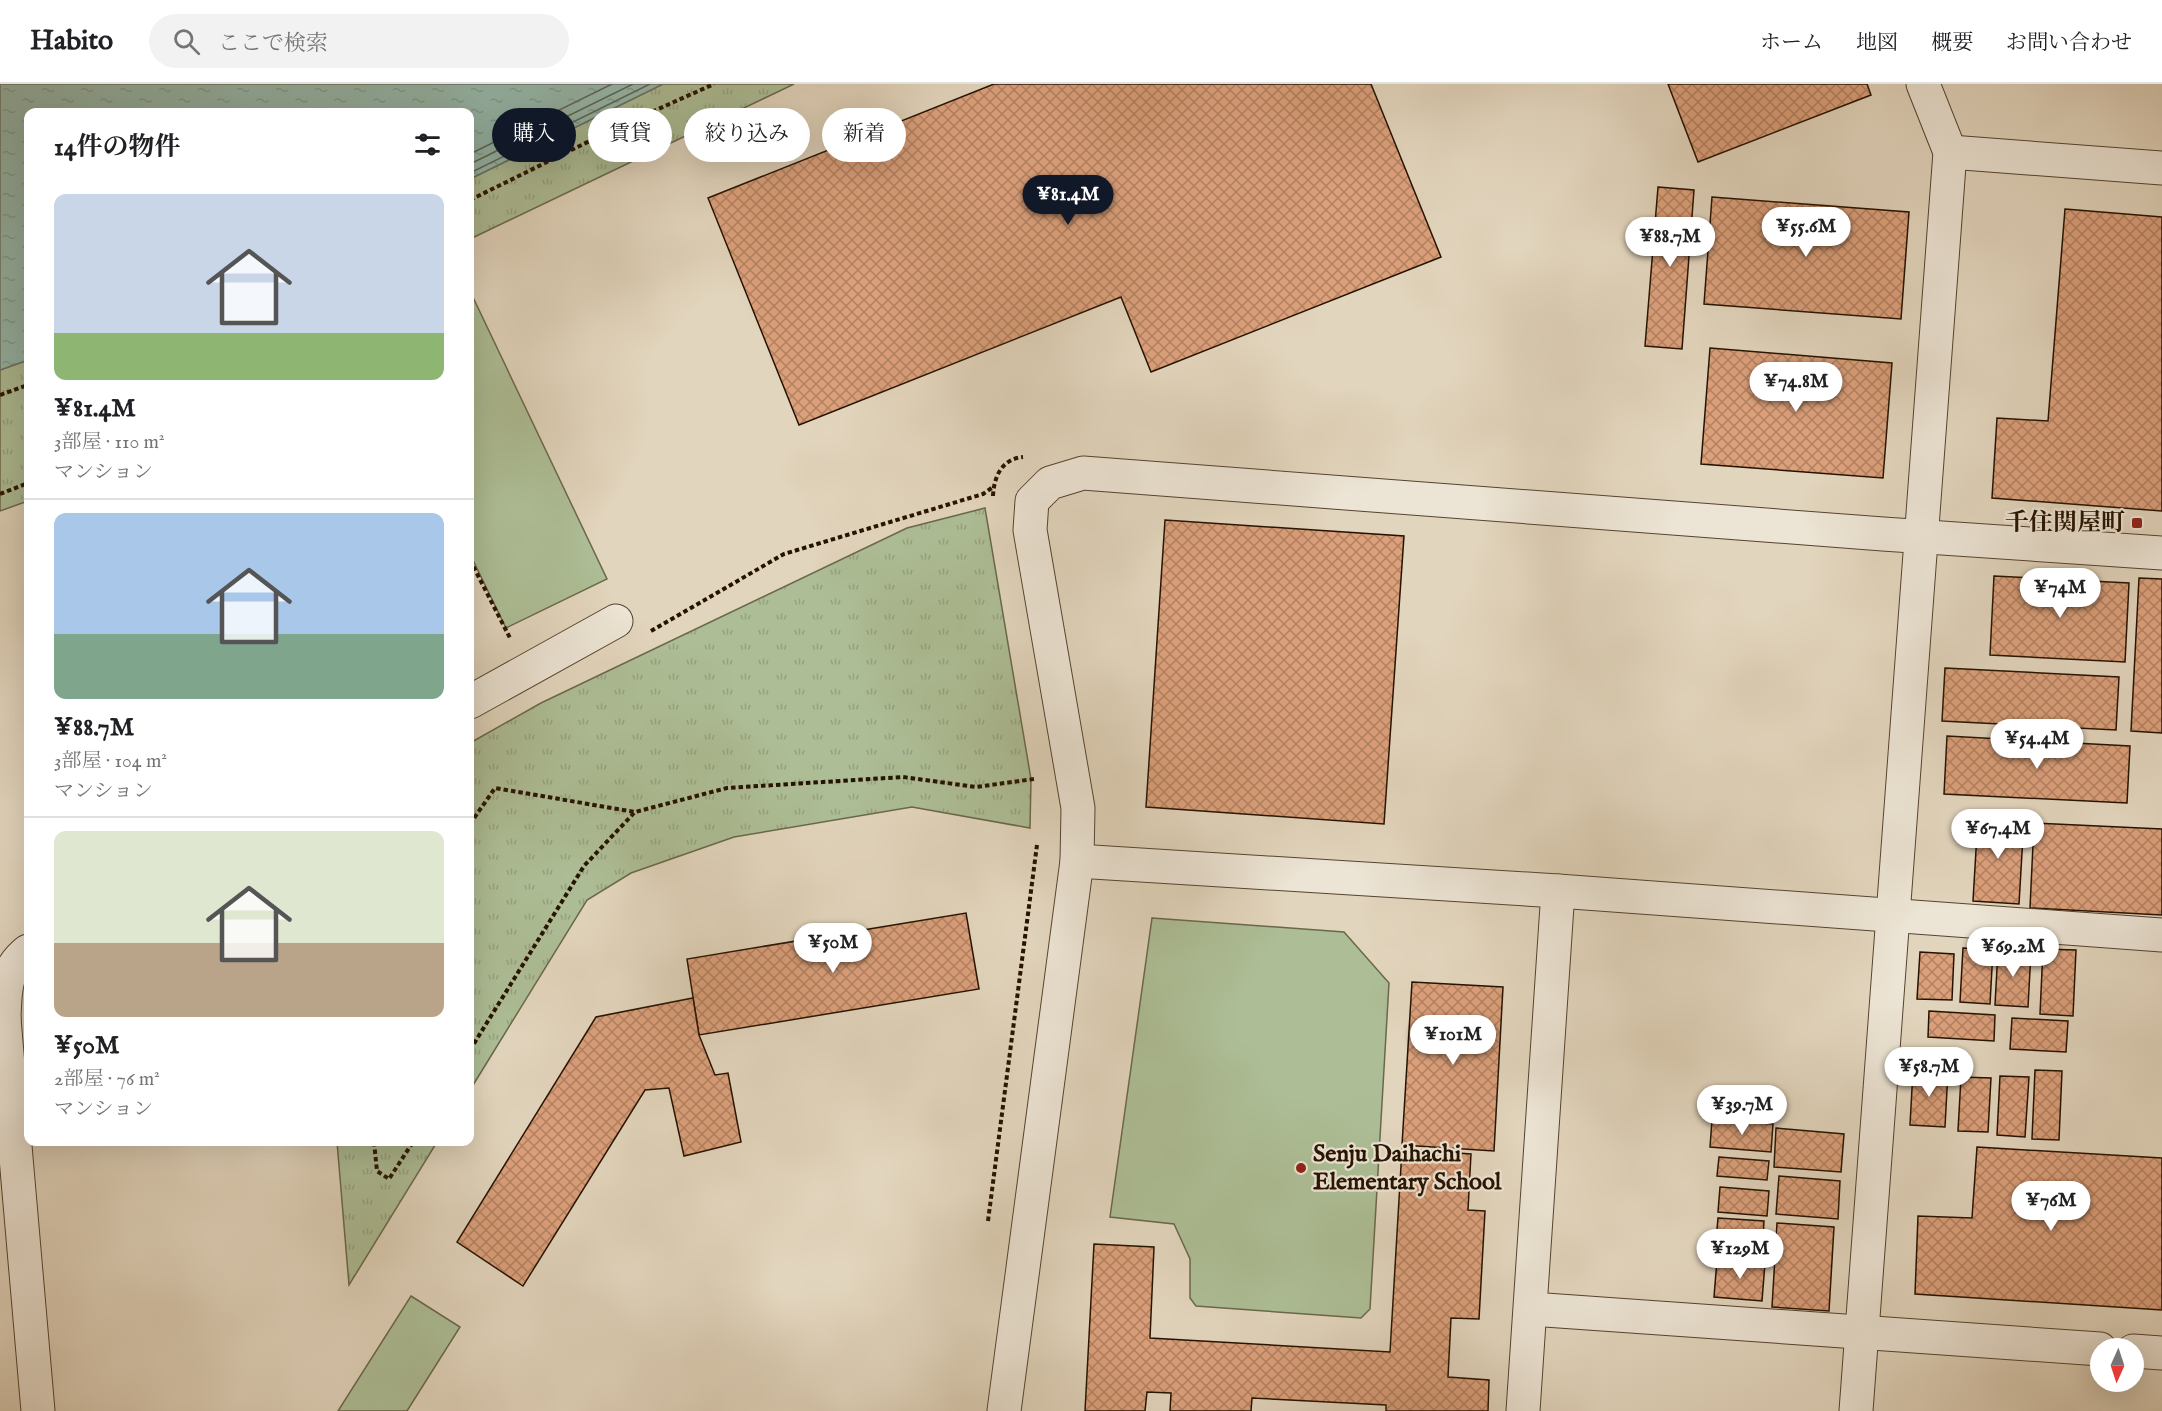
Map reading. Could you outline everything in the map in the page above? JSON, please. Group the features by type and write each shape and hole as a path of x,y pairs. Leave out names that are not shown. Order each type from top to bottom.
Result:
{"street":[{"path":"1856,1411 1950,152 1923,84"},
{"path":"1950,152 2162,168"},
{"path":"1004,1411 1077,861 1078,808 1030,530 1032,501 1050,483 1083,473 2162,553"},
{"path":"474,700 629,629"},
{"path":"1077,861 1558,891 2162,935"},
{"path":"1523,1411 1558,891"},
{"path":"24,955 13,966 6,986 2,1012 38,1411"},
{"path":"1531,1309 2090,1348"},
{"path":"2144,1352 2162,1353"}],"path":[{"path":"474,198 616,128 714,84"},
{"path":"0,394 24,386"},
{"path":"993,504 994,487 1001,468 1011,458 1034,456"},
{"path":"0,494 24,485"},
{"path":"629,629 784,554 984,494 994,487"},
{"path":"474,568 510,639"},
{"path":"474,818 495,788 635,812 727,788 903,777 976,787 1038,779"},
{"path":"474,1044 584,866 635,812"},
{"path":"987,1232 1039,835"},
{"path":"374,1146 377,1171 389,1179 410,1146"}],"green space":[{"path":"663,84 794,84 744,108 684,108 684,137 672,142 672,108 614,108"},
{"path":"588,121 588,162 631,162 474,237 474,177 505,162 576,162 576,127"},
{"path":"474,299 607,579 506,628 474,562"},
{"path":"24,361 24,502 0,511 0,370"},
{"path":"985,508 1031,779 1030,828 912,807 734,837 631,873 587,900 474,1084 474,741 541,703 907,528"},
{"path":"1152,918 1344,932 1389,983 1370,1309 1361,1318 1196,1306 1190,1298 1190,1259 1174,1224 1110,1217"},
{"path":"337,1146 435,1146 349,1285"},
{"path":"411,1296 460,1327 407,1411 338,1411"}],"water":[{"path":"0,84 663,84 614,108 588,108 588,121 576,127 576,108 492,108 492,162 505,162 474,177 474,108 24,108 24,361 0,370"}],"building":[{"path":"994,84 1371,84 1441,257 1151,372 1121,297 799,425 708,198 798,162 810,162 810,157 822,153 822,162 906,162 906,119"},
{"path":"1668,84 1867,84 1871,95 1698,162"},
{"path":"1658,187 1694,190 1682,349 1645,346"},
{"path":"1712,197 1909,212 1901,319 1704,304"},
{"path":"2065,209 2162,217 2162,511 1992,498 1997,418 2048,421"},
{"path":"1710,348 1892,363 1883,478 1701,464"},
{"path":"1165,520 1404,536 1384,824 1146,807"},
{"path":"1994,576 2129,583 2125,662 1990,655"},
{"path":"2139,578 2162,579 2162,733 2131,731"},
{"path":"1945,668 2119,677 2116,730 1942,721"},
{"path":"1947,736 2130,746 2127,803 1944,794"},
{"path":"1978,816 2024,819 2019,904 1973,901"},
{"path":"2034,823 2162,829 2162,915 2030,908"},
{"path":"966,913 979,989 699,1035 687,959"},
{"path":"1963,948 1993,950 1990,1004 1960,1002"},
{"path":"2043,949 2076,950 2073,1016 2040,1014"},
{"path":"1998,950 2031,952 2028,1007 1995,1005"},
{"path":"1920,952 1954,954 1952,1000 1917,999"},
{"path":"1412,982 1503,987 1494,1151 1402,1145"},
{"path":"693,998 699,1035 715,1075 728,1073 741,1142 684,1156 669,1088 645,1090 523,1286 457,1242 596,1017"},
{"path":"1929,1011 1995,1015 1994,1041 1928,1037"},
{"path":"2012,1018 2068,1021 2066,1052 2010,1049"},
{"path":"1913,1070 1948,1071 1945,1127 1910,1125"},
{"path":"2035,1070 2062,1071 2059,1140 2032,1139"},
{"path":"2000,1076 2029,1077 2025,1137 1997,1135"},
{"path":"1961,1077 1991,1078 1988,1132 1958,1131"},
{"path":"1712,1120 1773,1124 1771,1152 1710,1147"},
{"path":"1776,1128 1844,1134 1841,1172 1774,1167"},
{"path":"1977,1147 2162,1158 2162,1310 1915,1294 1918,1216 1972,1218"},
{"path":"1402,1149 1471,1154 1468,1210 1485,1211 1479,1319 1451,1318 1448,1377 1489,1380 1488,1411 1386,1411 1386,1405 1252,1398 1251,1411 1170,1411 1171,1393 1147,1392 1145,1411 1085,1411 1094,1244 1154,1247 1150,1338 1390,1352"},
{"path":"1719,1157 1769,1161 1767,1180 1717,1176"},
{"path":"1779,1176 1840,1181 1838,1219 1776,1214"},
{"path":"1720,1187 1769,1191 1767,1216 1718,1212"},
{"path":"1718,1218 1764,1221 1762,1255 1715,1252"},
{"path":"1777,1223 1834,1227 1829,1311 1772,1307"},
{"path":"1717,1260 1765,1263 1762,1301 1714,1297"}],"place":[{"name":"千住関屋町","path":"2137,523"},
{"name":"Senju Daihachi Elementary School","path":"1301,1168"}]}
